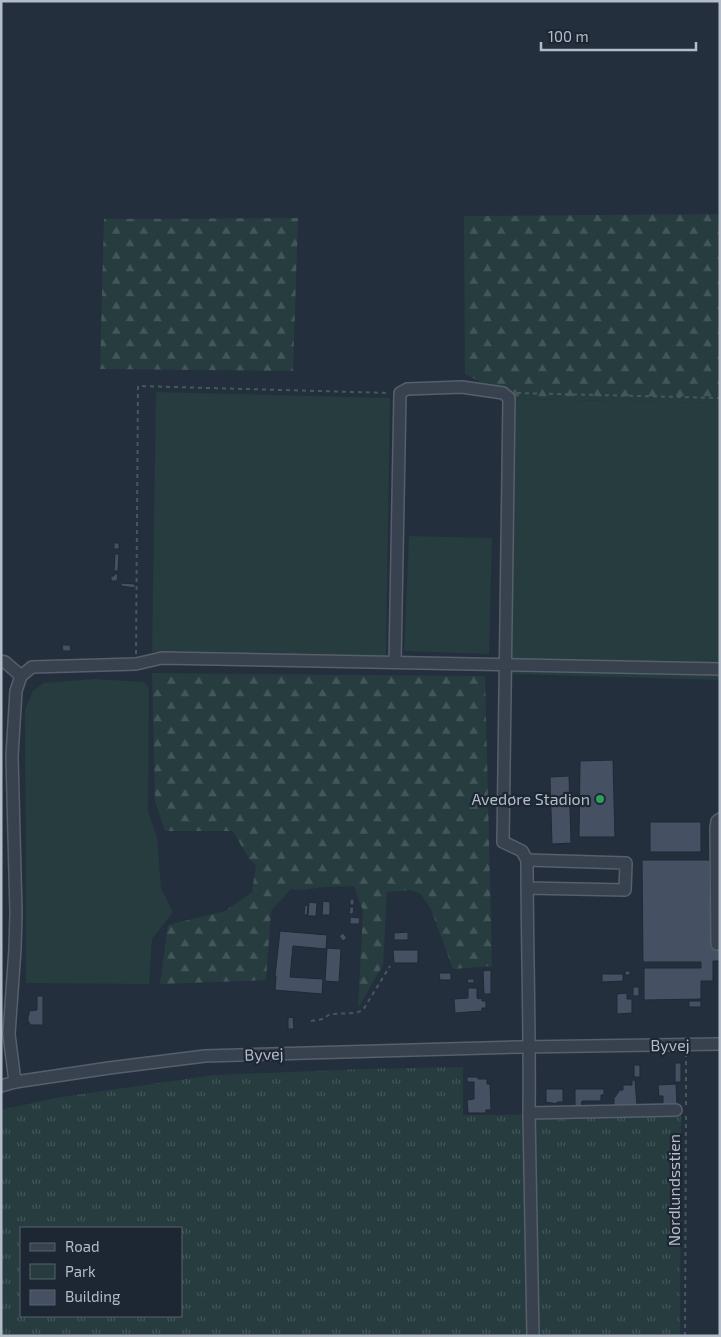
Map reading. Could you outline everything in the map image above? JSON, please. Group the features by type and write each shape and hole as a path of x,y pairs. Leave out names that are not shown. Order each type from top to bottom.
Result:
{"street":[{"path":"395,662 400,393 408,389 462,387 503,393 509,398 503,842 522,851 527,860 533,1336"},
{"path":"15,1082 10,1034 16,949 12,756 16,691 21,676 32,667 136,664 162,658 720,669"},
{"path":"1,661 5,662 21,676"},
{"path":"716,944 716,828 717,821 720,819"},
{"path":"527,860 626,862 626,890 527,888"},
{"name":"Byvej","path":"1,1086 15,1082 108,1068 205,1056 720,1044"},
{"path":"529,1113 676,1110"}],"path":[{"path":"136,664 138,386 400,393"},
{"path":"503,393 720,398"},
{"path":"311,1021 330,1014 356,1013 363,1010 390,966"},
{"name":"Nordlundsstien","path":"685,1336 687,1045"}],"green space":[{"path":"720,214 720,403 514,399 465,374 464,216"},
{"path":"298,218 293,371 100,369 104,219"},
{"path":"156,392 390,398 386,657 152,652"},
{"path":"514,399 720,403 720,680 512,674"},
{"path":"409,536 492,538 489,654 404,651"},
{"path":"152,673 485,676 492,966 453,969 431,909 421,894 411,890 387,892 383,965 358,1008 363,911 354,886 325,887 302,890 291,889 271,911 266,980 160,984 168,925 225,911 252,892 256,865 249,859 233,831 165,831 155,801"},
{"path":"95,679 144,682 149,689 148,812 157,837 161,888 173,912 152,939 149,984 26,983 25,709 33,691 44,683"},
{"path":"463,1067 463,1115 681,1114 680,1336 1,1336 1,1110 55,1098 214,1075"}],"building":[{"path":"114,543 119,543 119,549 114,549"},
{"path":"115,554 119,554 118,571 114,571"},
{"path":"114,574 118,574 117,581 111,581 111,576 114,576"},
{"path":"121,583 135,584 135,588 121,586"},
{"path":"62,645 70,645 71,651 63,651"},
{"path":"613,760 615,837 579,837 580,761"},
{"path":"569,776 571,843 552,844 550,777"},
{"path":"650,822 701,822 701,852 650,852"},
{"path":"642,860 710,860 711,947 720,947 720,961 713,961 713,981 701,981 701,999 644,1000 644,968 701,968 701,962 643,962"},
{"path":"350,899 354,899 354,905 350,905"},
{"path":"323,901 330,902 330,915 322,915"},
{"path":"309,902 317,903 316,916 308,916"},
{"path":"305,905 308,906 307,915 304,915"},
{"path":"350,907 354,907 353,914 349,914"},
{"path":"350,917 360,918 359,924 350,924"},
{"path":"280,931 327,935 326,949 293,946 290,977 323,979 322,994 275,990"},
{"path":"408,932 408,940 394,940 394,933"},
{"path":"343,933 347,938 343,941 339,936"},
{"path":"327,948 341,949 339,982 325,981"},
{"path":"393,950 418,950 418,963 394,963"},
{"path":"491,970 491,994 484,994 483,971"},
{"path":"625,971 630,971 630,975 625,975"},
{"path":"439,973 451,973 451,980 440,980"},
{"path":"602,974 623,974 623,981 602,982"},
{"path":"467,979 474,979 474,983 468,983"},
{"path":"633,987 639,987 639,996 633,996"},
{"path":"468,988 477,988 477,997 478,999 482,998 482,1001 486,1001 486,1008 482,1008 482,1011 455,1013 454,999 468,998"},
{"path":"627,993 627,999 632,999 632,1013 617,1014 617,994"},
{"path":"37,996 43,996 43,1025 30,1025 28,1015 29,1011 37,1010"},
{"path":"689,1001 701,1001 701,1007 689,1007"},
{"path":"293,1017 294,1029 288,1029 288,1018"},
{"path":"675,1063 681,1063 681,1082 675,1082"},
{"path":"634,1065 640,1065 640,1077 634,1077"},
{"path":"467,1077 487,1079 487,1084 490,1084 491,1110 486,1110 486,1113 468,1113 467,1100 474,1099 474,1082 467,1082"},
{"path":"632,1080 635,1080 637,1106 614,1106 614,1097 620,1090 623,1090 623,1085 632,1085"},
{"path":"676,1084 677,1105 663,1106 663,1096 659,1096 658,1085"},
{"path":"546,1089 563,1089 563,1102 557,1102 557,1104 546,1102"},
{"path":"575,1089 604,1089 604,1095 601,1095 601,1101 582,1101 581,1107 575,1107"}],"place":[{"name":"Avedøre Stadion","path":"600,799"}]}
